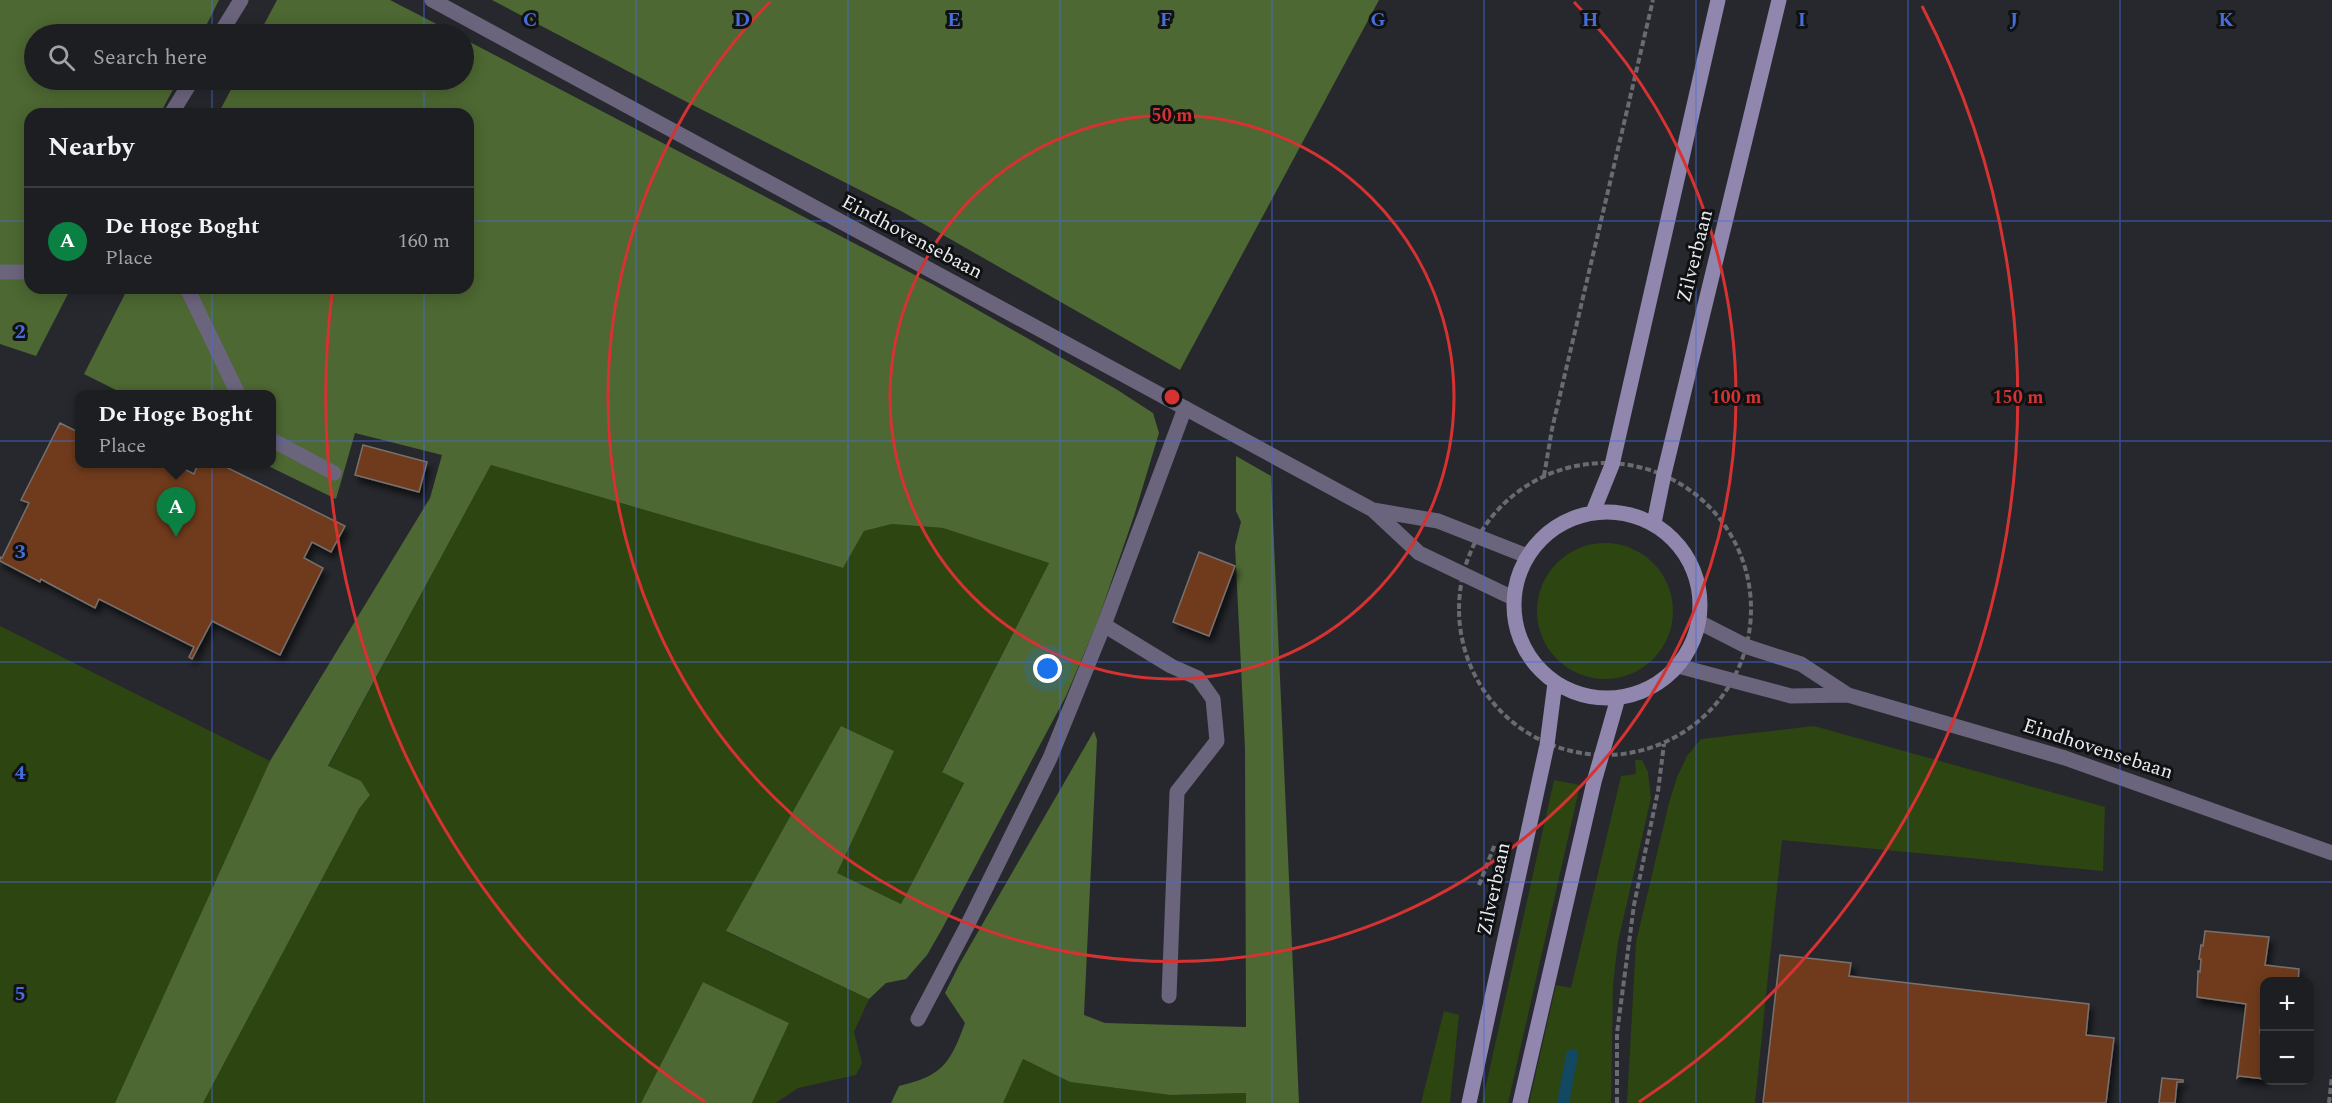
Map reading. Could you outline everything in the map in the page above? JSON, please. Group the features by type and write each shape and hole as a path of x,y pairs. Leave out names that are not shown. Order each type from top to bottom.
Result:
{"main road":[{"name":"Zilverbaan","path":"1593,512 1612,465 1718,0"},
{"name":"Zilverbaan","path":"1654,523 1779,0"},
{"path":"1593,512 1624,512 1654,523 1677,541 1692,566 1700,593 1700,622 1692,646 1678,666 1652,687 1618,698 1597,698 1575,693 1555,683 1532,660 1517,631 1513,598 1527,556 1555,527 1593,512"},
{"name":"Zilverbaan","path":"1469,1103 1547,745 1555,683"},
{"path":"1520,1103 1596,773 1618,698"}],"street":[{"path":"226,24 241,0"},
{"name":"Eindhovensebaan","path":"432,0 1372,510 1419,552 1513,598"},
{"path":"175,108 186,90"},
{"path":"0,272 24,272"},
{"path":"191,294 236,390"},
{"path":"918,1019 1050,758 1104,625 1185,408"},
{"path":"276,442 334,473"},
{"name":"Eindhovensebaan","path":"1372,510 1438,521 1527,556"},
{"name":"Eindhovensebaan","path":"1700,622 1748,647 1801,664 1848,695"},
{"path":"1104,625 1170,666 1198,678 1213,699 1216,741 1177,792 1169,996"},
{"name":"Eindhovensebaan","path":"1678,666 1791,696 1848,695 2065,758 2332,853"}],"path":[{"path":"1544,476 1552,429 1653,0"},
{"path":"1462,573 1478,536 1495,511 1517,491 1544,476 1574,465 1612,465 1664,474 1694,492 1720,516 1738,546 1750,579 1753,614 1748,647 1735,681 1710,713 1664,744 1658,791 1634,904 1617,1033 1617,1103"},
{"path":"2329,1103 2332,1076"}],"green space":[{"path":"0,0 219,0 207,24 24,24 24,90 173,90 163,108 24,108 24,294 68,294 36,356 0,344"},
{"path":"277,0 390,0 437,24 264,24"},
{"path":"492,0 1379,0 1180,370 901,211"},
{"path":"474,44 934,285 1116,389 1153,413 1159,433 1134,516 1097,623 1066,696 942,929 927,955 906,979 886,983 869,999 726,931 841,726 894,751 837,873 901,904 964,783 942,772 1049,563 943,528 892,524 864,531 843,568 491,465 328,766 361,781 370,795 359,809 203,1103 115,1103 270,761 430,498 442,455 355,433 336,499 272,468 276,468 276,390 116,390 84,374 125,294 474,294 474,108 221,108 231,90 474,90"},
{"path":"1236,456 1271,476 1299,1103 1246,1103 1246,1093 1170,1095 1070,1082 1023,1059 1003,1103 891,1103 899,1086 925,1078 935,1072 949,1058 954,1049 965,1023 945,993 1094,731 1097,740 1084,1015 1105,1023 1246,1027 1245,748 1235,546 1241,522 1236,511"},
{"path":"491,465 842,568 864,531 892,524 943,528 1049,563 942,771 964,782 901,904 836,873 893,752 727,932 869,999 854,1032 862,1063 856,1075 798,1088 776,1103 752,1103 789,1023 703,982 641,1103 203,1103 359,809 370,795 361,781 328,767"},
{"path":"1605,543 1631,548 1643,554 1653,563 1662,573 1668,585 1673,611 1668,637 1662,649 1653,659 1643,668 1631,674 1605,679 1579,674 1567,668 1557,659 1548,649 1542,637 1537,611 1542,585 1548,573 1557,563 1567,554 1579,548"},
{"path":"0,626 270,761 115,1103 0,1103"},
{"path":"1814,726 2105,807 2103,871 1782,840 1755,1103 1627,1103 1636,942 1669,803 1677,777 1687,756 1701,739"},
{"path":"1635,760 1642,760 1648,772 1651,798 1618,942 1613,985 1611,1103 1529,1103 1556,985 1571,988 1621,776 1636,774"},
{"path":"1554,780 1580,785 1508,1103 1482,1103"},
{"path":"703,982 789,1023 752,1103 641,1103"},
{"path":"1444,1011 1459,1015 1450,1103 1421,1103"},
{"path":"1023,1059 1070,1082 1170,1095 1246,1093 1246,1103 1003,1103"}],"building":[{"path":"60,423 75,430 75,468 182,468 194,474 196,468 228,468 345,526 331,552 312,542 304,558 323,568 280,655 212,621 192,659 189,657 194,647 99,599 95,608 41,579 40,582 0,561 29,503 21,500"},
{"path":"363,445 427,462 419,492 355,475"},
{"path":"1199,552 1235,566 1209,636 1173,622"},
{"path":"2205,931 2269,937 2265,965 2299,969 2298,977 2260,977 2260,1079 2239,1076 2237,1078 2246,1004 2197,997 2201,959 2199,959 2201,945 2203,946"},
{"path":"1780,955 1851,963 1849,976 2089,1004 2086,1035 2114,1038 2106,1103 1763,1103"},
{"path":"2162,1078 2183,1080 2183,1082 2177,1082 2175,1103 2159,1103"}],"waterway":[{"path":"1563,1103 1572,1055"}],"place":[{"name":"De Hoge Boght","path":"176,537"}]}
